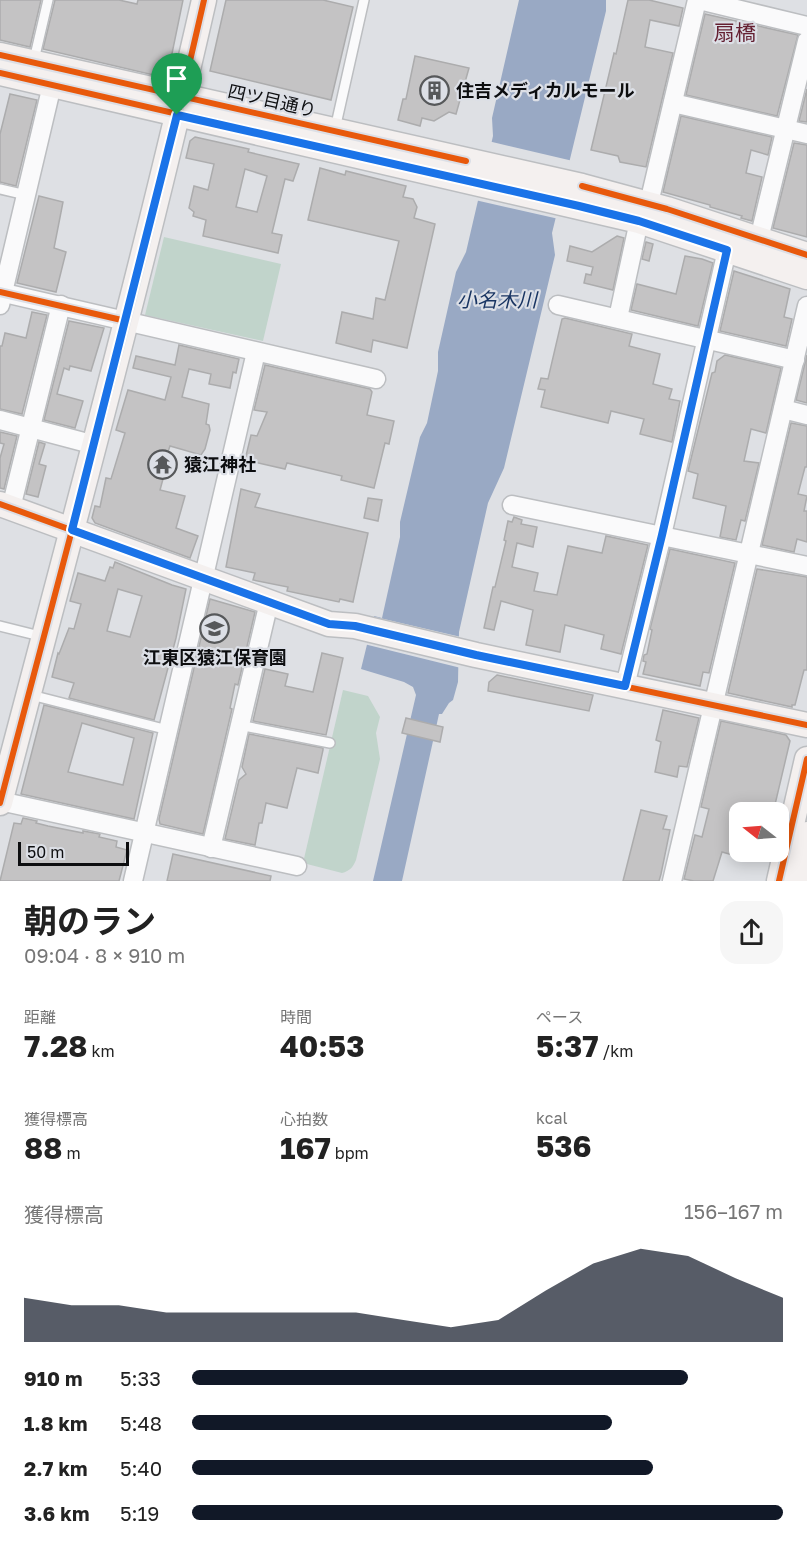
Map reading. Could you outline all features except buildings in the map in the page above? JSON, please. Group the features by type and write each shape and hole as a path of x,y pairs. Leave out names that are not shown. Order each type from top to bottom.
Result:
{"main road":[{"path":"0,802 5,765 29,695 72,530 126,321 204,0"},
{"name":"四ツ目通り","path":"0,55 179,106 581,196 759,239 807,255"},
{"name":"四ツ目通り","path":"0,73 52,85 335,131 464,170"},
{"name":"四ツ目通り","path":"644,212 727,250 807,277"},
{"path":"6,506 329,624 355,626 476,655 807,724"},
{"path":"778,881 807,759"},
{"path":"796,881 806,842"}],"street":[{"path":"618,318 698,0 807,26"},
{"path":"759,239 807,41"},
{"path":"52,85 1,297 61,305 376,379"},
{"path":"672,103 807,134"},
{"path":"625,686 727,250"},
{"path":"6,506 32,427 61,305"},
{"path":"558,305 795,360"},
{"path":"672,881 807,306"},
{"path":"133,881 256,352"},
{"path":"783,409 807,415"},
{"path":"0,420 94,445"},
{"path":"512,505 807,566"},
{"path":"211,848 269,602"},
{"path":"0,802 297,866"}],"lane":[{"path":"34,63 48,0"},
{"path":"335,131 364,0"},
{"path":"0,189 26,195"},
{"path":"0,626 44,637"},
{"path":"29,695 168,730"},
{"path":"239,725 330,743"}],"green space":[{"path":"164,237 281,264 263,341 145,315"},
{"path":"343,690 368,696 380,717 376,733 380,759 356,860 351,868 342,873 303,863"}],"water":[{"name":"小名木川","path":"519,0 606,0 606,11 552,233 555,255 504,468 488,503 459,632 458,682 453,700 442,714 439,714 402,881 373,881 416,695 413,687 404,682 361,669 374,616 382,618 400,537 400,522 420,437 427,423 438,371 438,352 456,272 466,252 493,136 492,118"}],"pier":[{"path":"488,141 573,161 559,219 475,200"},
{"path":"371,616 461,637 461,668 364,644"}],"cycle path":[{"path":"0,803 131,302 204,0"},
{"path":"0,55 466,161"},
{"path":"0,73 463,180"},
{"path":"582,186 667,209 807,255"},
{"path":"0,292 126,321"},
{"path":"0,504 329,624 355,626 476,655 807,725"},
{"path":"779,881 807,759"}],"place":[{"name":"住吉メディカルモール","path":"435,91"},
{"name":"猿江神社","path":"163,465"},
{"name":"江東区猿江保育園","path":"215,629"}],"district":[{"name":"扇橋","path":"735,33"}],"route":[{"path":"177,115 579,206 639,221 727,250 625,686 476,655 355,626 329,624 72,530 177,115"}]}
